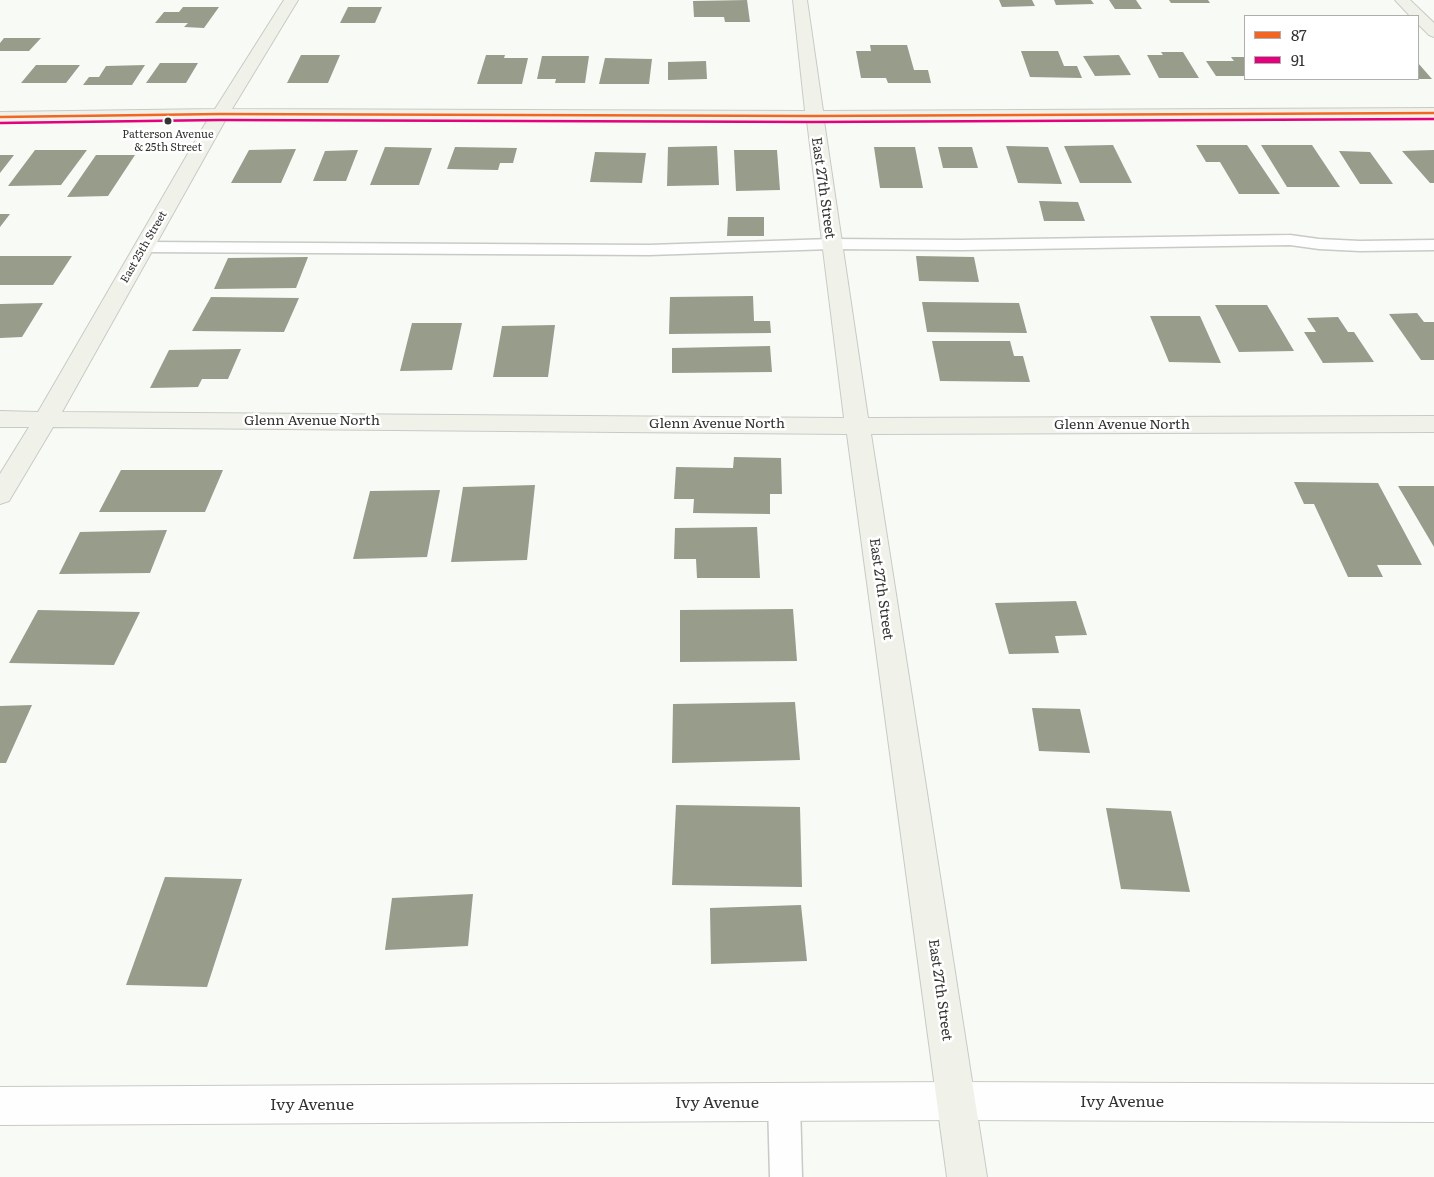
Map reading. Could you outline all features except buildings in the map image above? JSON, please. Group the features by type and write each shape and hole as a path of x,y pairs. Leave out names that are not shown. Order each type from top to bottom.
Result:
{"street":[{"name":"East 25th Street","path":"0,495 46,419 220,114 291,0"},
{"name":"East 27th Street","path":"800,0 813,116 831,244 967,1177"},
{"path":"1402,0 1417,15"},
{"path":"1419,17 1434,32"},
{"path":"0,117 220,114 813,116 1434,114"},
{"name":"Glenn Avenue North","path":"0,419 857,426 1434,424"},
{"name":"Ivy Avenue","path":"0,1106 784,1102 1434,1103"}],"lane":[{"path":"144,247 649,250 831,244 951,245 1290,240 1319,244 1360,246 1434,245"},
{"path":"784,1102 786,1177"}],"transit line":[{"name":"87","path":"0,117 220,114 813,116 1434,113"},
{"name":"91","path":"0,123 220,120 813,122 1434,119"}],"place":[{"name":"Patterson Avenue & 25th Street","path":"168,121"}]}
